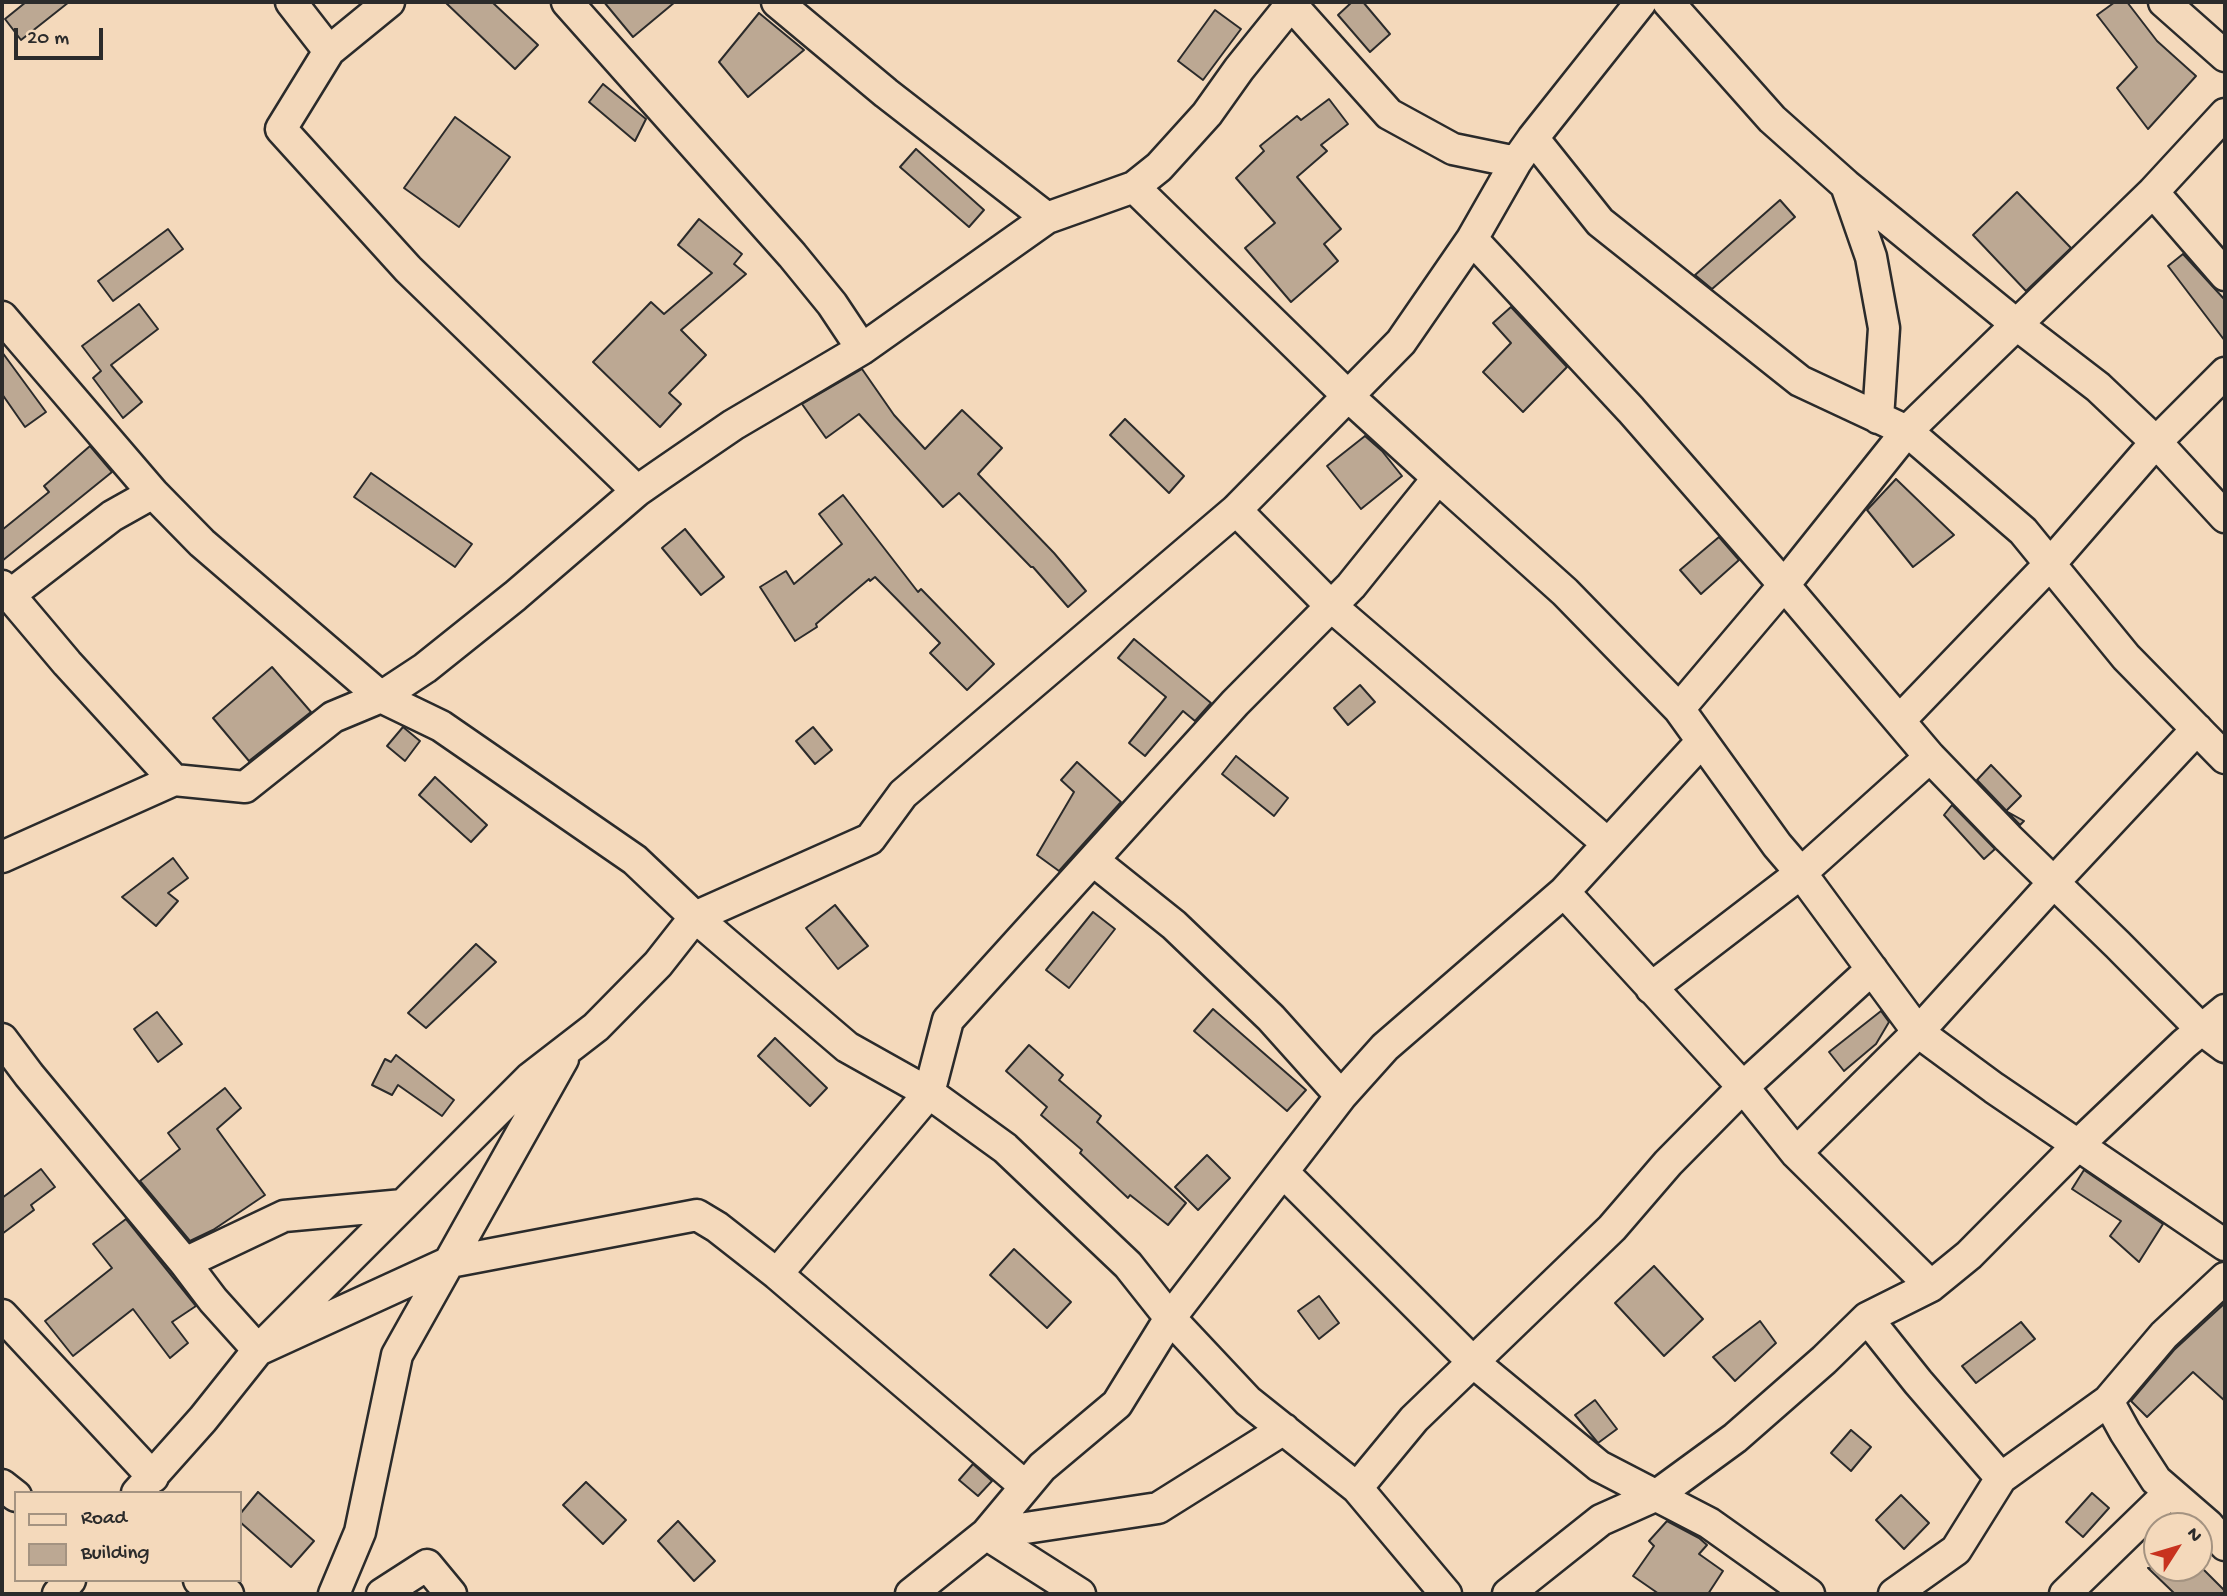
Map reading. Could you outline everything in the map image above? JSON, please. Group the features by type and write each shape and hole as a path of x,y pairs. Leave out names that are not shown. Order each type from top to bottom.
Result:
{"street":[{"path":"290,2 329,51"},
{"path":"389,2 329,51 281,129 408,269 637,491"},
{"path":"567,2 792,255 832,304 862,348"},
{"path":"777,2 886,93 1047,218"},
{"path":"2,856 174,780 245,787 333,717 381,697 425,668 505,604 637,491 733,425 862,348 1047,218 1134,187 1159,167 1208,114 1291,2 1388,114 1452,149 1524,150 1600,222 1800,381 1907,430 2023,531 2126,657 2225,758"},
{"path":"2,1315 145,1485 258,1350 530,1078 596,1027 658,964 695,916 870,839 903,794 1236,510 1401,342 1472,239 1524,150 1641,2"},
{"path":"1668,2 1772,120 1846,185 2016,324 2098,387 2156,443 2225,517"},
{"path":"2164,2 2225,56"},
{"path":"1679,709 1784,584 1907,430 2153,192 2225,114"},
{"path":"1846,185 1871,257 1884,328 1878,418"},
{"path":"1134,187 1348,396 1564,592 1679,709 1917,1032 1994,1088 2079,1143 2225,1245"},
{"path":"2153,192 2225,275"},
{"path":"1472,239 1631,410 1784,584 1930,757 2201,1029 2225,1047"},
{"path":"2,317 153,493 202,544 381,697 441,726 635,860 695,916 848,1046 929,1093 1005,1148 1128,1265 1170,1318 1248,1401 1357,1488 1440,1593"},
{"path":"1900,720 2050,564 2156,443 2225,373"},
{"path":"778,1274 929,1093 948,1020 1235,703 1351,586 1438,478"},
{"path":"153,493 113,516 6,590 66,663 174,780"},
{"path":"1236,510 1331,606 1607,843"},
{"path":"1796,1153 1917,1032 2197,729"},
{"path":"911,1594 986,1535 1042,1466 1117,1404 1170,1318 1341,1096 1385,1047 1564,892 1702,741"},
{"path":"1651,988 1801,873 1930,757"},
{"path":"1094,861 1174,925 1271,1018 1341,1096"},
{"path":"1564,892 1743,1087 1796,1153 1931,1286"},
{"path":"1357,1488 1414,1419 1612,1228 1668,1163 1743,1087 1872,969"},
{"path":"1527,1590 1601,1520 1657,1495 1735,1438 1824,1360 1867,1318 1931,1286 1969,1255 2079,1143 2201,1029 2225,1010"},
{"path":"2,1039 213,1300 258,1350"},
{"path":"334,1594 360,1532 397,1355 568,1050"},
{"path":"1283,1172 1472,1362 1599,1466 1709,1523 1809,1594"},
{"path":"185,1263 284,1216 403,1205"},
{"path":"258,1350 450,1262 697,1215 778,1274 1025,1486"},
{"path":"1894,1594 1956,1550 2001,1478 2108,1401 2164,1335 2225,1279"},
{"path":"1867,1318 2001,1478"},
{"path":"2108,1401 2156,1480 2169,1493 2220,1527"},
{"path":"986,1535 1158,1508 1284,1429"},
{"path":"2065,1594 2169,1493"},
{"path":"986,1535 1080,1594"},
{"path":"382,1594 427,1565 451,1594"},
{"path":"204,1582 228,1594"}],"building":[{"path":"26,2 69,2 21,40 5,19"},
{"path":"445,2 492,2 538,45 515,69"},
{"path":"604,2 675,2 633,37"},
{"path":"1352,2 1363,2 1390,34 1370,52 1338,15"},
{"path":"2115,2 2127,2 2157,41 2196,76 2148,129 2117,88 2137,67 2097,15"},
{"path":"1215,10 1241,29 1203,80 1178,61"},
{"path":"759,13 804,50 748,97 719,62"},
{"path":"603,84 646,119 635,141 589,102"},
{"path":"1329,99 1348,124 1321,145 1327,151 1297,177 1341,229 1324,244 1338,261 1291,302 1245,248 1275,223 1236,178 1264,151 1260,146 1297,116 1301,120"},
{"path":"455,117 510,157 459,227 404,188"},
{"path":"916,149 984,210 969,227 900,167"},
{"path":"2017,192 2071,248 2026,291 1973,235"},
{"path":"1780,200 1795,217 1712,289 1695,275"},
{"path":"699,219 742,254 734,264 746,274 681,330 706,355 669,393 681,404 660,427 593,362 651,302 664,314 712,273 678,245"},
{"path":"168,229 183,249 113,301 98,281"},
{"path":"2183,254 2225,300 2225,341 2168,266"},
{"path":"139,304 158,329 111,365 142,402 123,418 93,378 101,371 82,346"},
{"path":"1511,307 1567,367 1523,412 1483,372 1511,343 1493,323"},
{"path":"2,352 46,412 25,427 2,394"},
{"path":"862,369 894,415 925,449 962,410 1002,448 978,474 1054,553 1086,591 1068,607 1033,567 959,493 943,507 859,414 826,438 802,404"},
{"path":"1125,419 1184,476 1169,493 1110,435"},
{"path":"1365,436 1382,451 1402,476 1361,509 1327,466"},
{"path":"90,446 112,472 2,561 2,530 49,492 44,486"},
{"path":"371,473 472,544 455,567 354,497"},
{"path":"1896,479 1954,535 1913,567 1867,510"},
{"path":"843,495 918,592 921,589 994,664 967,690 930,653 940,643 875,577 870,581 869,579 816,624 817,627 795,641 760,587 786,571 794,584 842,544 819,514"},
{"path":"685,529 724,577 701,595 662,548"},
{"path":"1719,537 1739,560 1701,594 1680,570"},
{"path":"1134,639 1211,703 1195,721 1183,711 1145,756 1129,743 1166,697 1118,658"},
{"path":"272,667 311,712 249,761 213,718"},
{"path":"1360,685 1375,702 1348,725 1334,708"},
{"path":"403,727 420,741 405,761 387,746"},
{"path":"813,727 832,750 815,764 796,741"},
{"path":"1236,756 1288,798 1274,816 1222,774"},
{"path":"1077,762 1121,802 1059,871 1037,855 1074,792 1061,780"},
{"path":"1991,765 2021,796 2006,811 1977,780"},
{"path":"435,777 487,825 471,842 419,795"},
{"path":"1952,805 1995,849 1984,859 1944,815"},
{"path":"2007,812 2024,821 2020,825"},
{"path":"173,858 188,878 168,893 178,901 156,926 122,897"},
{"path":"835,905 868,946 838,969 806,928"},
{"path":"1093,912 1115,929 1069,988 1046,970"},
{"path":"476,944 496,962 426,1028 408,1013"},
{"path":"1213,1009 1306,1090 1287,1111 1194,1031"},
{"path":"1881,1011 1889,1022 1876,1044 1844,1071 1829,1052"},
{"path":"157,1012 182,1044 158,1062 134,1029"},
{"path":"775,1038 827,1088 810,1106 758,1056"},
{"path":"1029,1045 1063,1075 1059,1080 1101,1116 1097,1122 1186,1203 1168,1225 1130,1195 1128,1198 1080,1153 1082,1150 1041,1115 1047,1107 1006,1071"},
{"path":"396,1055 454,1100 442,1116 398,1085 392,1095 372,1085 385,1059 391,1062"},
{"path":"225,1088 241,1108 217,1129 265,1195 213,1230 190,1241 140,1181 180,1149 168,1133"},
{"path":"1207,1155 1230,1178 1198,1210 1175,1187"},
{"path":"41,1169 55,1187 31,1205 34,1210 2,1234 2,1198"},
{"path":"2084,1170 2163,1224 2139,1262 2110,1236 2121,1221 2072,1189"},
{"path":"126,1219 196,1306 172,1322 188,1343 170,1358 133,1309 73,1356 45,1321 112,1268 93,1244"},
{"path":"1014,1249 1071,1302 1047,1328 990,1275"},
{"path":"1654,1266 1703,1319 1664,1356 1615,1303"},
{"path":"1319,1296 1339,1323 1319,1339 1298,1311"},
{"path":"2225,1303 2225,1401 2193,1372 2147,1417 2131,1401 2174,1350"},
{"path":"1760,1321 1776,1343 1735,1381 1713,1357"},
{"path":"2021,1322 2035,1339 1976,1383 1962,1366"},
{"path":"1595,1400 1617,1429 1598,1443 1575,1415"},
{"path":"1851,1430 1871,1447 1851,1471 1831,1453"},
{"path":"973,1464 992,1481 978,1496 959,1480"},
{"path":"586,1482 626,1520 603,1544 563,1505"},
{"path":"258,1492 314,1541 291,1567 242,1524 242,1512"},
{"path":"2092,1493 2109,1508 2083,1537 2066,1522"},
{"path":"1901,1495 1929,1523 1904,1549 1876,1520"},
{"path":"678,1521 715,1561 694,1581 658,1541"},
{"path":"1667,1521 1707,1545 1699,1554 1723,1571 1708,1594 1659,1594 1633,1576 1654,1546 1649,1541"},
{"path":"2213,1579 2225,1591 2225,1594 2175,1594 2163,1582 2213,1582"}]}
